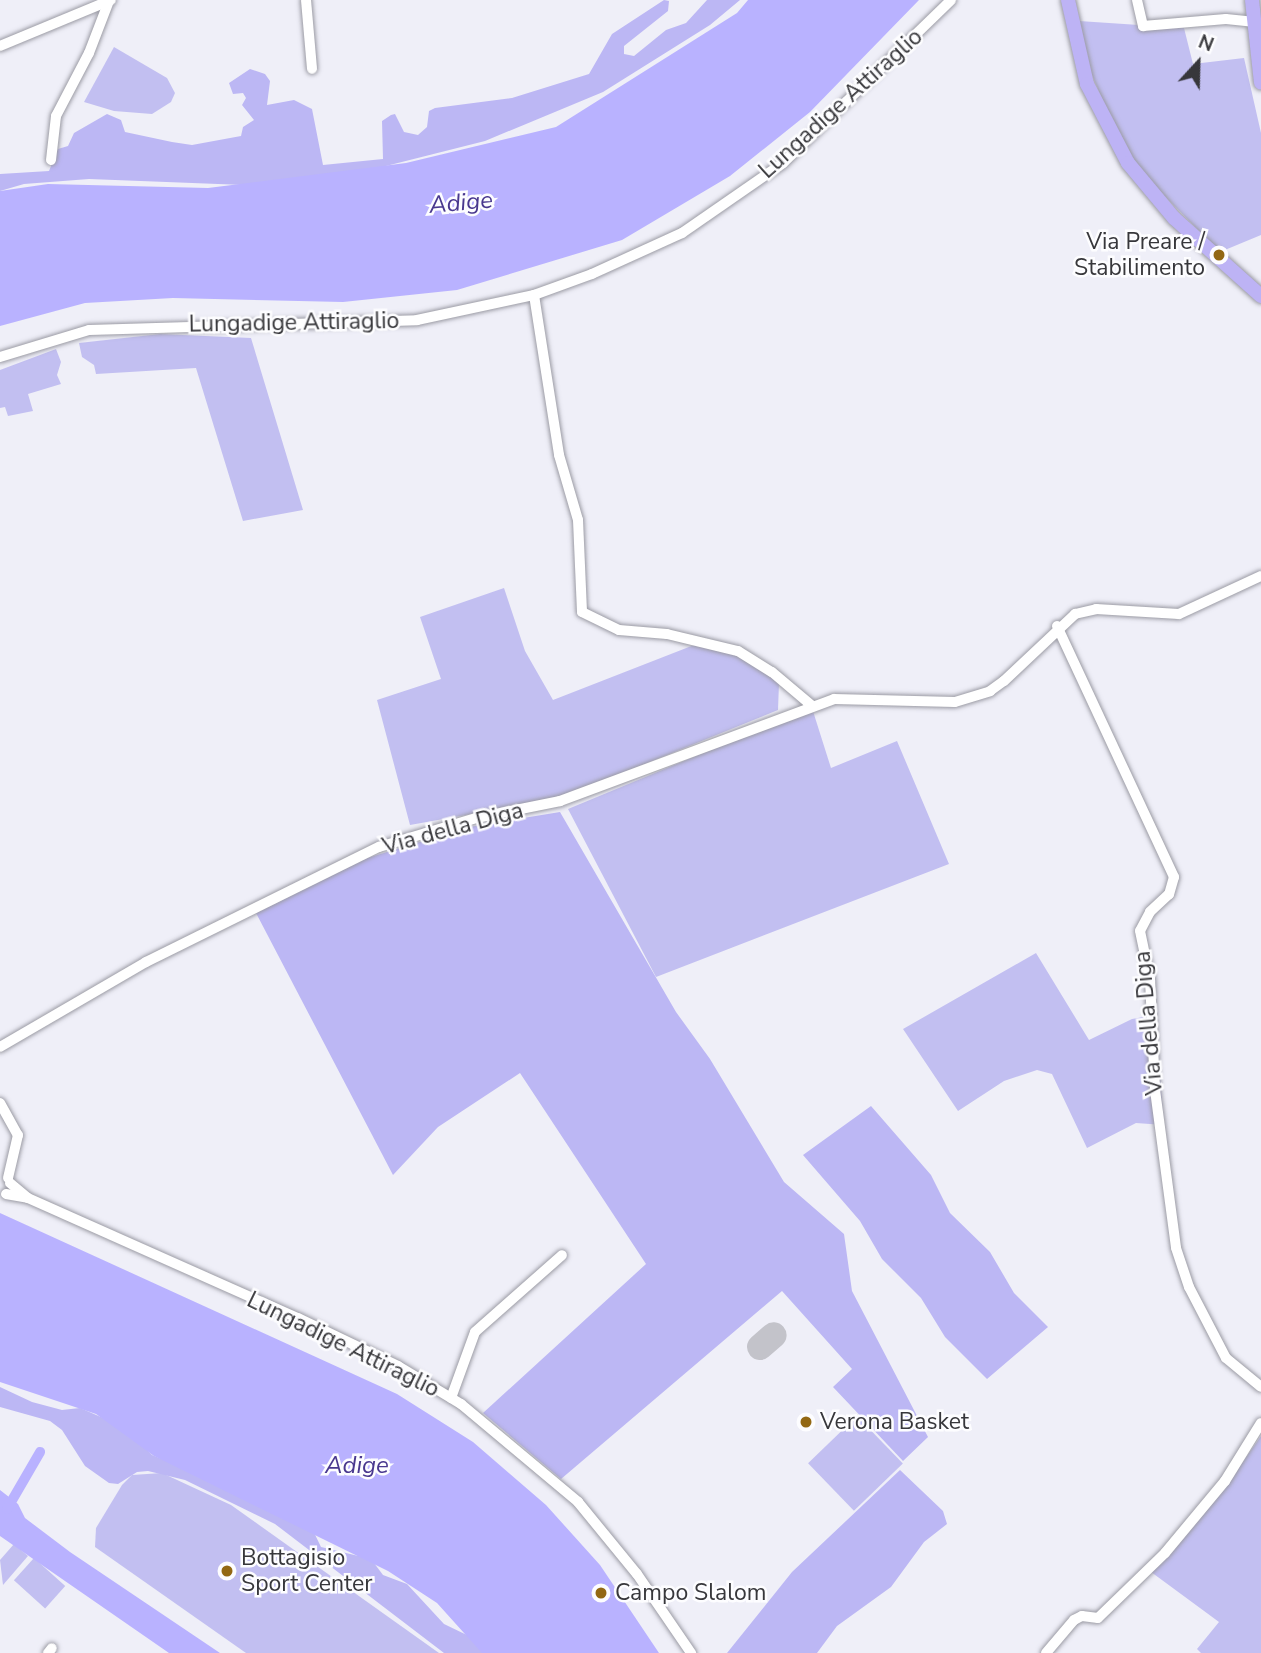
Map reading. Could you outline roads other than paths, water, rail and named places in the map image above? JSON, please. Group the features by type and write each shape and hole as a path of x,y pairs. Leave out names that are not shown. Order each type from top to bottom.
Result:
{"main road":[{"path":"1069,0 1087,84 1128,163 1174,218 1261,296"},
{"path":"1252,0 1261,83"}],"street":[{"path":"0,46 110,0"},
{"path":"51,160 56,116 89,53 110,0"},
{"path":"306,0 312,69"},
{"name":"Lungadige Attiraglio","path":"0,357 89,330 198,324 370,324 417,320 534,295 682,233 721,207 783,163 951,0"},
{"path":"1137,0 1143,26 1226,19 1253,22"},
{"path":"534,295 559,454 578,520 582,612 619,630 667,634 738,651 762,664 811,705"},
{"name":"Via della Diga","path":"0,1047 146,962 343,861 427,831 526,810 606,786 811,705 834,699 955,702 990,691 1057,626 1075,614 1096,609 1179,614 1261,576"},
{"name":"Via della Diga","path":"1057,626 1174,877 1169,894 1150,912 1140,931 1150,979 1155,1090 1176,1248 1189,1287 1226,1358 1261,1387"},
{"path":"0,1103 18,1135 4,1180"},
{"name":"Lungadige Attiraglio","path":"4,1180 28,1198 358,1347 451,1398 515,1446 578,1502 637,1574 691,1653"},
{"path":"451,1398 475,1332 562,1255"},
{"path":"1046,1653 1074,1620 1082,1616 1098,1618 1165,1553 1225,1481 1261,1423"}],"water":[{"name":"Adige","path":"748,0 919,0 810,112 730,176 622,240 457,290 343,302 173,298 85,303 0,326 0,191 48,184 208,188 406,163 556,127 737,13"},
{"name":"Adige","path":"0,1213 397,1394 473,1442 546,1505 600,1565 659,1653 482,1653 437,1603 388,1571 154,1456 96,1414 0,1382"},
{"path":"0,1490 18,1504 25,1518 70,1552 220,1653 169,1653 0,1536"}],"waterway":[{"path":"7,1509 40,1452"}],"place":[{"name":"Via Preare / Stabilimento","path":"1219,255"},
{"name":"Verona Basket","path":"806,1422"},
{"name":"Bottagisio Sport Center","path":"227,1571"},
{"name":"Campo Slalom","path":"601,1593"}]}
